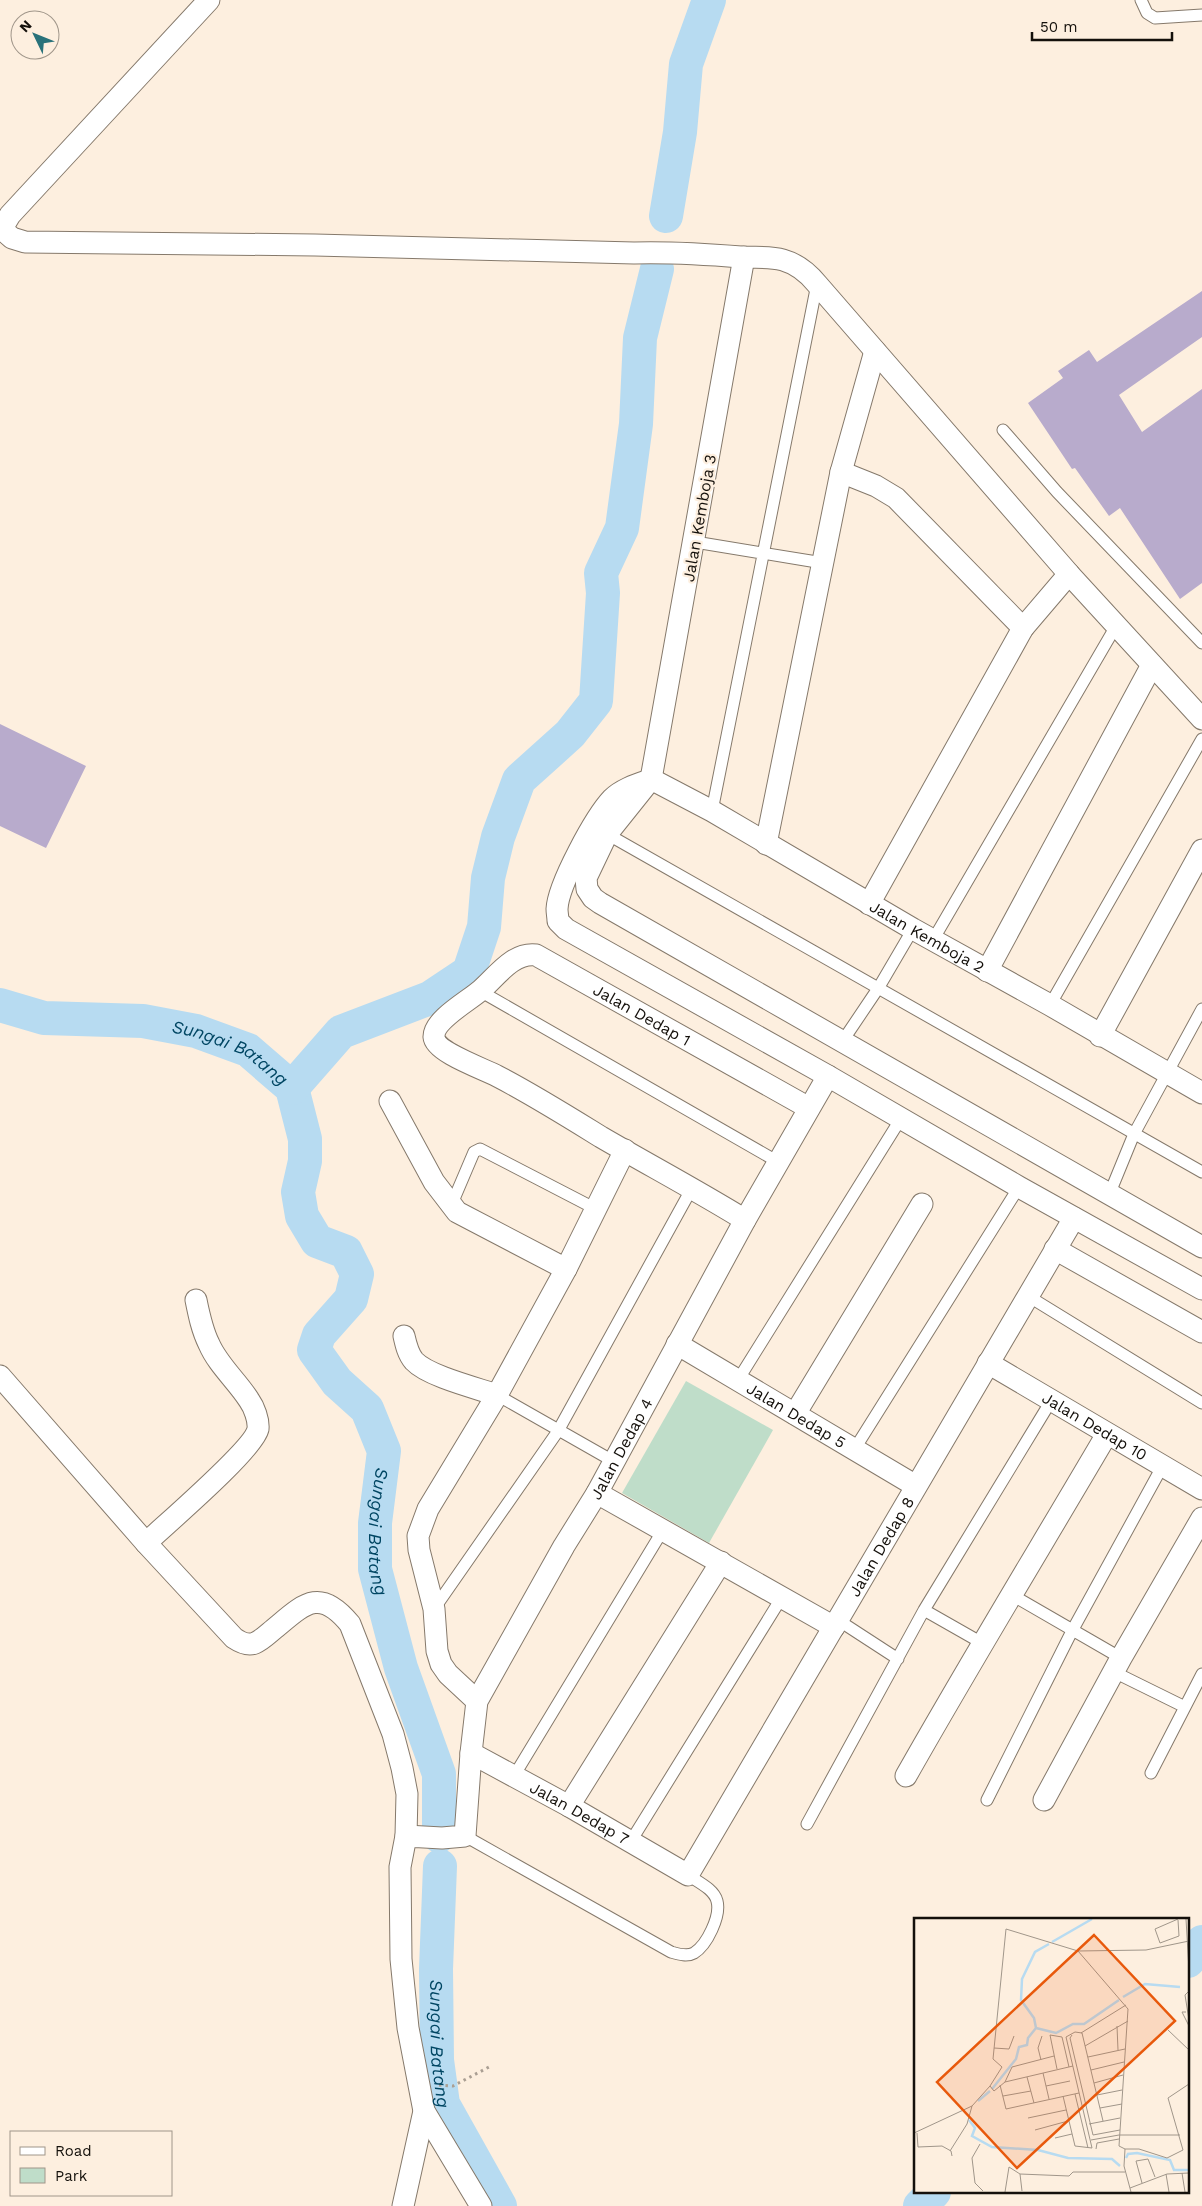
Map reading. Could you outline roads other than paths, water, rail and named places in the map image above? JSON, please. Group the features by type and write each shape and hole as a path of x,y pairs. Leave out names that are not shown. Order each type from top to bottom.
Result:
{"street":[{"path":"209,0 10,215 2,233 25,242 324,245 634,253 687,252 744,257 765,256 796,265 817,284 1068,574 1202,719"},
{"name":"Jalan Kemboja 3","path":"652,779 744,257"},
{"path":"766,844 841,472 875,351"},
{"path":"841,472 881,489 896,498 1024,628"},
{"path":"870,904 1024,628 1068,574"},
{"path":"987,971 1152,664"},
{"path":"652,779 607,834 586,878 588,889 593,898 1202,1247"},
{"path":"652,779 630,787 613,798 592,828 567,878 557,908 558,921 566,929 1202,1290"},
{"name":"Jalan Kemboja 2","path":"652,779 712,811 913,929 1050,1005 1100,1036 1202,1093"},
{"path":"1100,1036 1202,850"},
{"name":"Jalan Dedap 1","path":"625,1150 498,1076 452,1054 440,1046 434,1037 439,1024 445,1017 480,991 517,957 527,954 536,955 809,1108"},
{"name":"Jalan Dedap 4","path":"465,1836 477,1701 564,1546 598,1493 745,1220 780,1163 828,1076"},
{"path":"390,1101 414,1147 451,1206 463,1217 566,1269"},
{"path":"477,1701 448,1674 441,1664 437,1651 434,1609 419,1550 418,1536 428,1508 497,1395 566,1269 594,1208 625,1150 745,1220"},
{"path":"796,1414 922,1204"},
{"name":"Jalan Dedap 8","path":"688,1875 1074,1218"},
{"path":"1055,1249 1202,1332"},
{"path":"146,1542 229,1466 251,1442 258,1429 256,1412 250,1401 208,1344 196,1300"},
{"path":"404,1336 408,1352 419,1365 497,1395"},
{"name":"Jalan Dedap 5","path":"677,1344 916,1486"},
{"name":"Jalan Dedap 10","path":"988,1363 1202,1489"},
{"path":"0,1376 222,1627 243,1643 254,1643 264,1637 303,1605 326,1604 343,1616 350,1624 393,1734 407,1794 406,1836 400,1867 401,1959 408,2028 424,2111 481,2206"},
{"path":"906,1776 982,1643 1106,1434"},
{"path":"598,1493 782,1597 836,1624"},
{"path":"1044,1800 1202,1518"},
{"path":"569,1806 721,1562"},
{"name":"Jalan Dedap 7","path":"471,1753 631,1840 688,1875"},
{"path":"406,1836 442,1838 465,1836"},
{"path":"403,2206 424,2111"}],"lane":[{"path":"1141,0 1147,13 1155,18 1202,15"},
{"path":"712,811 765,553 817,284"},
{"path":"1003,430 1057,492 1202,643"},
{"path":"695,542 823,563"},
{"path":"933,940 1116,626"},
{"path":"1050,1005 1202,740"},
{"path":"607,834 1202,1172"},
{"path":"842,1042 913,929"},
{"path":"480,991 780,1163"},
{"path":"1109,1195 1134,1134 1202,1009"},
{"path":"738,1380 900,1120"},
{"path":"451,1206 474,1152 480,1149 594,1208"},
{"path":"854,1450 1018,1187"},
{"path":"434,1609 558,1431 692,1188"},
{"path":"1028,1296 1202,1403"},
{"path":"497,1395 613,1462"},
{"path":"807,1824 924,1610 1051,1401"},
{"path":"987,1800 1072,1631 1162,1467"},
{"path":"514,1776 663,1530"},
{"path":"1012,1595 1072,1631 1118,1665 1185,1707"},
{"path":"631,1840 782,1597"},
{"path":"924,1610 982,1643"},
{"path":"836,1624 898,1659"},
{"path":"1150,1773 1202,1674"},
{"path":"465,1836 671,1952 684,1956 694,1953 714,1927 718,1914 717,1900 712,1892 688,1875"}],"waterway":[{"path":"666,216 680,132 686,64 709,0"},
{"path":"292,1088 341,1032 430,998 469,972 484,927 488,878 498,837 519,780 570,734 596,701 603,593 601,573 622,528 636,424 640,338 657,269"},
{"name":"Sungai Batang","path":"0,1005 44,1018 143,1021 196,1031 248,1050 292,1088 305,1139 305,1161 298,1192 302,1216 317,1241 346,1252 357,1274 351,1299 319,1335 314,1350 337,1382 367,1409 384,1451 375,1523 375,1569 401,1668 439,1774 439,1836"},
{"name":"Sungai Batang","path":"440,1866 436,1969 437,2060 443,2104 500,2206"},
{"name":"Sungai Batang","path":"1190,1958 1202,1942"},
{"name":"Sungai Batang","path":"920,2206 932,2194"}]}
